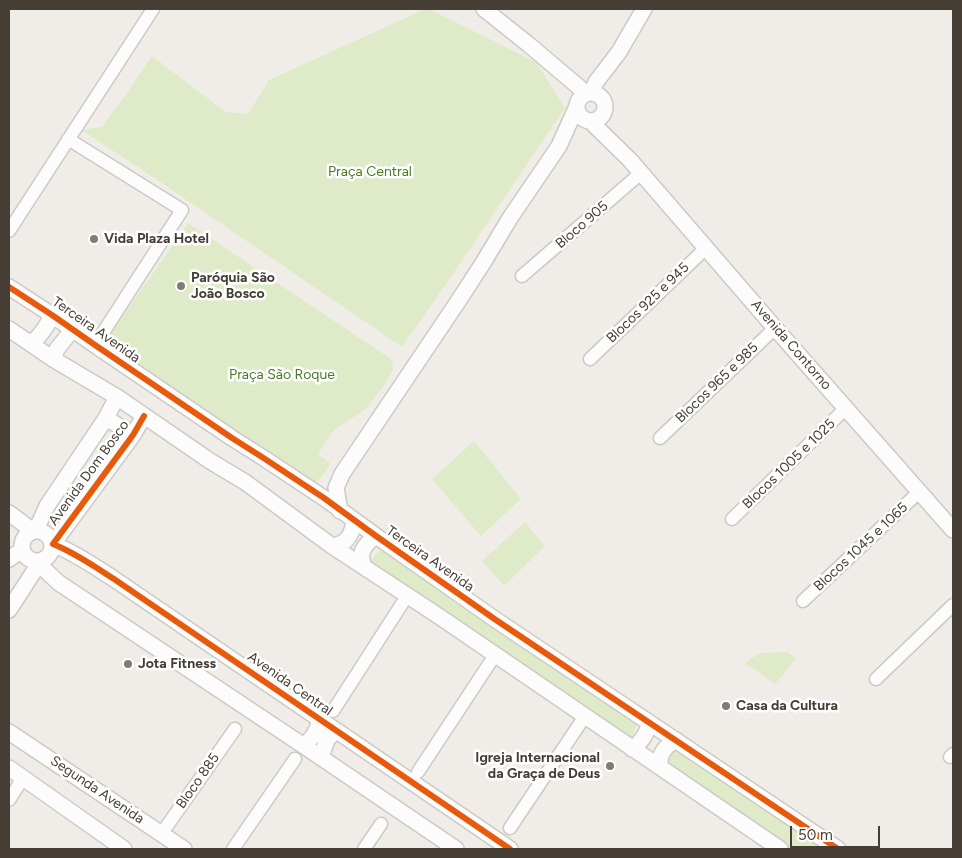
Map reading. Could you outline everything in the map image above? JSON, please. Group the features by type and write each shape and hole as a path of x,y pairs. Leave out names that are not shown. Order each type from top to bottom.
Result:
{"street":[{"path":"9,231 153,9"},
{"path":"484,9 555,67 584,98"},
{"path":"340,511 336,488 342,474 484,263 510,218 559,146 584,98 619,52 644,9"},
{"path":"559,146 588,121 597,120 604,112 608,83 619,52"},
{"path":"584,98 598,96 605,106"},
{"path":"584,98 579,115 588,121"},
{"name":"Avenida Contorno","path":"605,106 614,131 630,160"},
{"name":"Avenida Contorno","path":"588,121 630,160 953,530"},
{"path":"68,139 182,210 95,346"},
{"name":"Bloco 905","path":"522,276 641,173"},
{"name":"Blocos 925 e 945","path":"590,359 706,248"},
{"name":"Terceira Avenida","path":"9,286 95,346 312,491 496,620 838,849"},
{"path":"31,344 47,326 52,315"},
{"name":"Blocos 965 e 985","path":"660,438 775,328"},
{"path":"9,329 53,360 117,397 210,461 245,482 332,546 495,654 780,849"},
{"path":"53,360 57,349 72,329"},
{"name":"Avenida Dom Bosco","path":"34,531 47,506 106,418 117,397"},
{"name":"Blocos 1005 e 1025","path":"732,519 846,408"},
{"name":"Avenida Dom Bosco","path":"53,544 134,436 144,416"},
{"path":"106,418 134,436"},
{"path":"312,491 324,487 342,474"},
{"name":"Blocos 1045 e 1065","path":"803,601 919,492"},
{"path":"9,513 34,531"},
{"path":"332,546 340,545 346,541 353,529 354,521"},
{"path":"9,559 27,534 34,531 42,531 47,534 53,544 52,552 40,562 9,610"},
{"path":"364,567 361,560 362,552 369,541 376,536"},
{"name":"Avenida Central","path":"53,544 66,549 114,579 327,716 335,730 510,849"},
{"path":"17,547 28,559 40,562"},
{"path":"40,562 45,570 59,583 456,849"},
{"path":"304,746 314,735 407,596"},
{"path":"876,679 953,605"},
{"path":"418,772 495,654"},
{"path":"510,828 585,716"},
{"path":"632,749 642,739 650,723"},
{"name":"Bloco 885","path":"162,833 235,729"},
{"path":"320,757 327,740 335,730"},
{"name":"Segunda Avenida","path":"9,732 162,833 182,849"},
{"path":"660,767 660,759 664,751 668,745 676,740"},
{"path":"233,849 295,759"},
{"path":"9,768 108,845 124,849"},
{"path":"9,800 23,778"},
{"path":"364,849 381,824"}],"green space":[{"name":"Praça Central","path":"425,9 429,9 536,62 565,108 402,347 81,130 102,127 152,56 226,112 248,114 269,80"},
{"name":"Praça São Roque","path":"188,223 392,360 393,370 367,408 333,431 318,454 330,463 323,476 317,481 303,481 105,342"},
{"path":"474,441 521,499 481,536 432,479"},
{"path":"525,522 545,546 504,586 482,561"},
{"path":"380,550 639,720 630,741 367,564"},
{"path":"788,652 796,659 775,684 745,663 759,653"},
{"path":"676,748 824,849 786,849 663,766"}],"cycle path":[{"path":"9,287 324,498 496,620 838,849"},
{"path":"144,416 133,435 53,544 77,556 114,579 510,849"}],"place":[{"name":"Vida Plaza Hotel","path":"94,239"},
{"name":"Paróquia São João Bosco","path":"181,286"},
{"name":"Jota Fitness","path":"128,664"},
{"name":"Casa da Cultura","path":"726,706"},
{"name":"Igreja Internacional da Graça de Deus","path":"610,766"}]}
